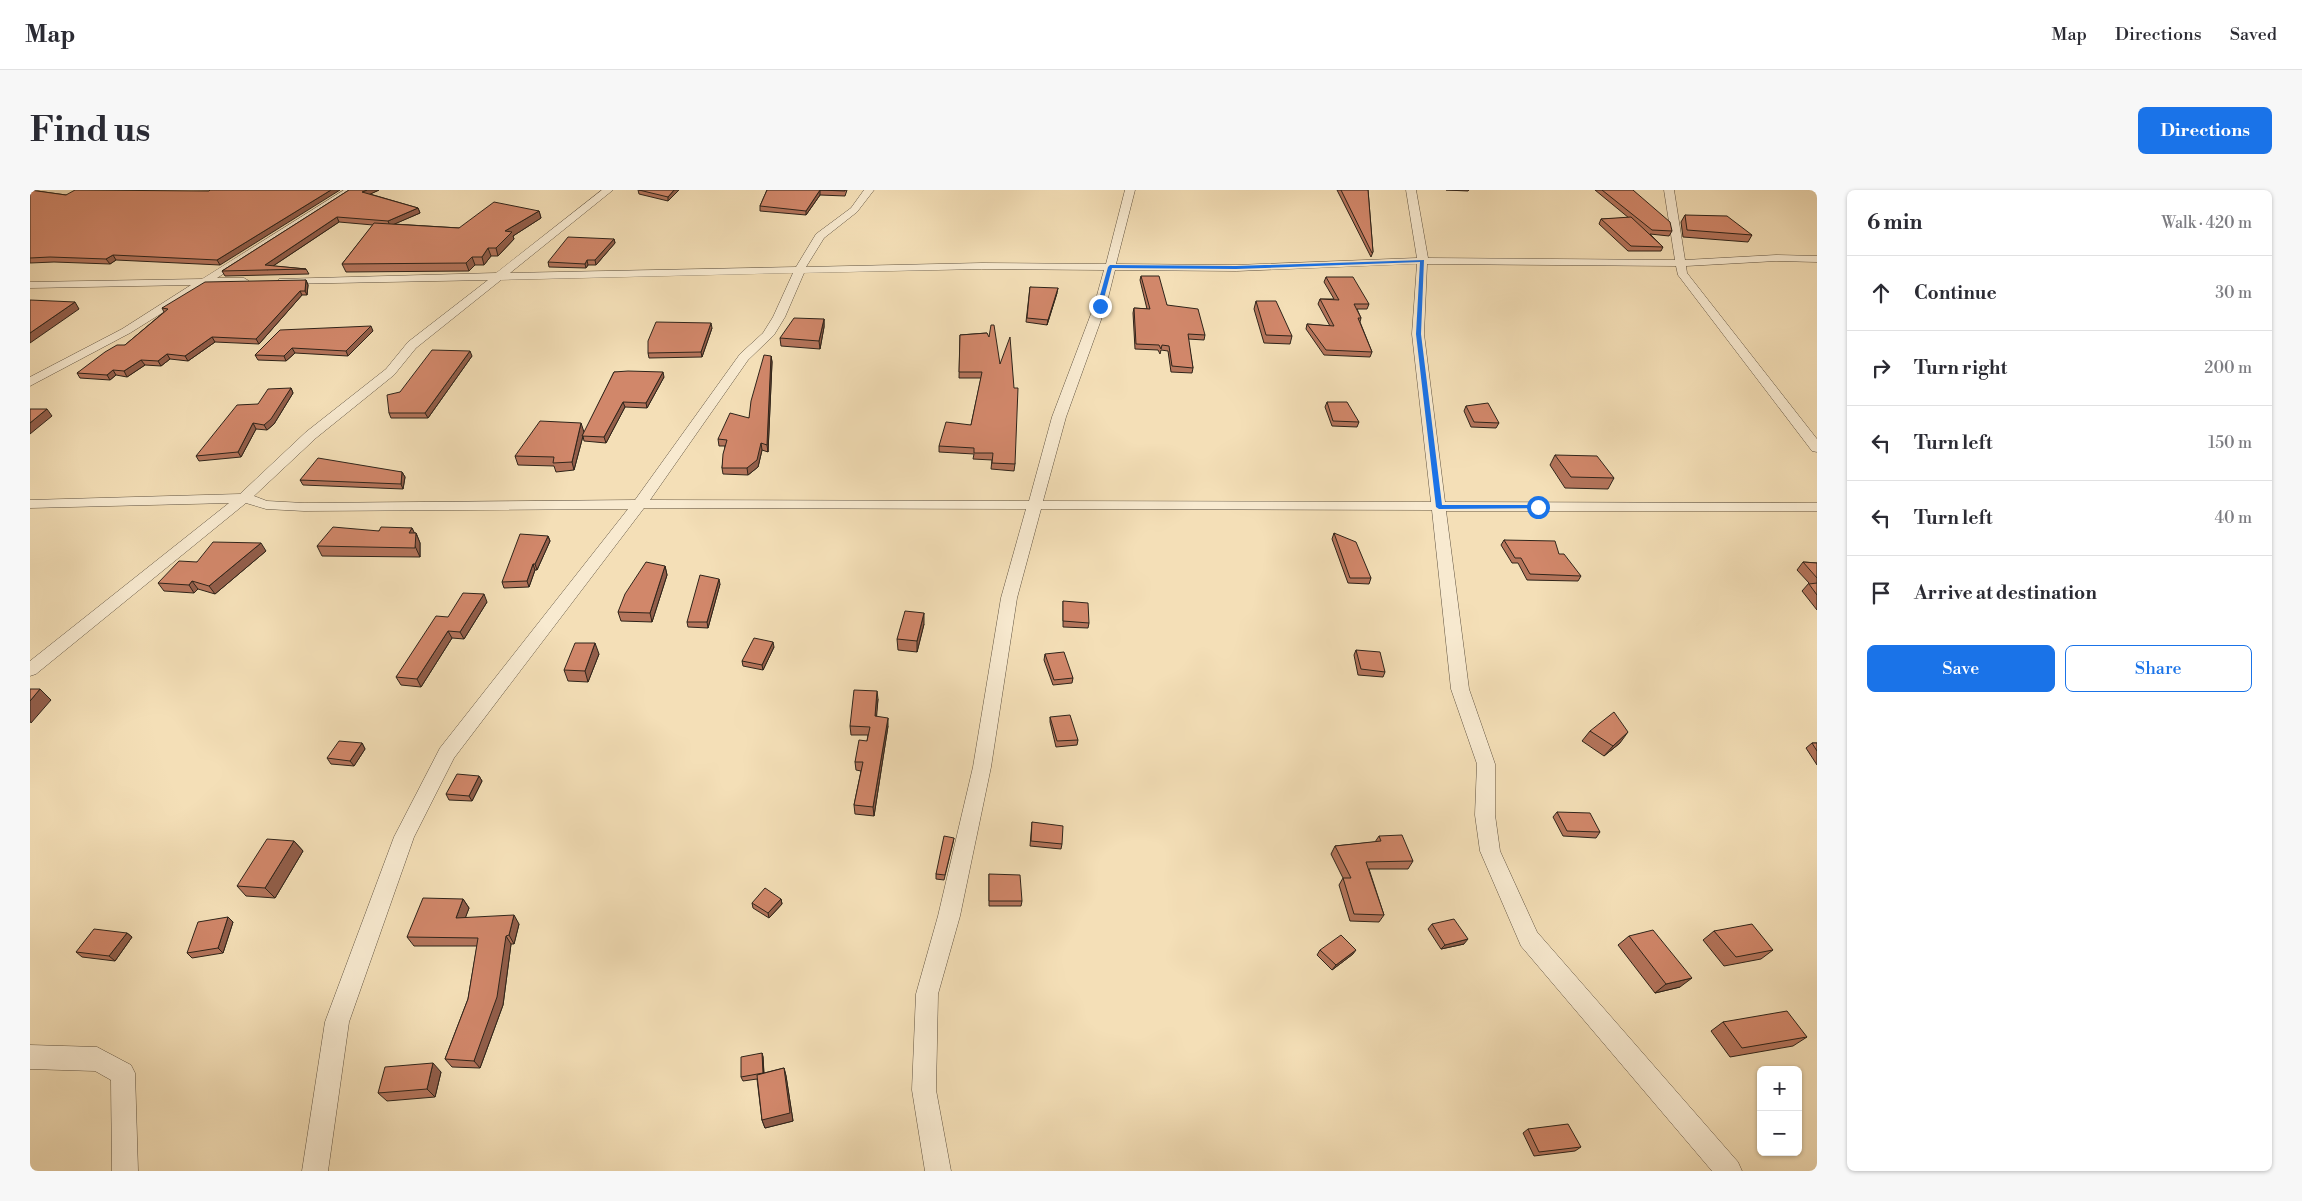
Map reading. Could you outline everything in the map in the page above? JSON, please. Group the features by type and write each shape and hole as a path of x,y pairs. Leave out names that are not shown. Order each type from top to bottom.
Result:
{"street":[{"path":"30,382 126,330 350,190"},
{"path":"30,670 244,498 311,435 390,372 412,345 608,190"},
{"path":"315,1171 337,1022 404,837 447,753 639,504 744,357 768,335 779,317 799,271 820,236 854,210 869,190"},
{"path":"938,1171 924,1090 927,994 949,916 982,767 1009,598 1059,417 1100,306 1130,190"},
{"path":"1412,190 1423,251 1418,334 1460,689 1486,764 1485,815 1490,851 1529,939 1729,1171"},
{"path":"1669,190 1682,273 1817,448"},
{"path":"272,281 982,266 1236,268 1422,261 1681,263 1776,258 1817,259"},
{"path":"30,285 252,281"},
{"path":"30,504 244,498 266,505 304,507 639,504 1817,507"},
{"path":"30,1057 97,1059 123,1073 125,1171"}],"building":[{"path":"30,190 66,195 75,190 331,190 217,260 113,255 106,259 30,258"},
{"path":"349,190 367,190 362,192 418,208 388,221 337,217 265,265 306,269 222,271"},
{"path":"639,190 674,190 668,197"},
{"path":"767,190 820,190 806,211 760,206"},
{"path":"1341,190 1368,190 1372,253"},
{"path":"1602,190 1633,190 1670,222 1672,231 1652,230"},
{"path":"494,202 539,211 505,231 512,232 496,248 488,248 482,257 472,257 466,263 342,264 374,223 459,228"},
{"path":"1685,215 1727,216 1752,235 1687,230"},
{"path":"1631,217 1663,247 1631,246 1601,219"},
{"path":"568,237 614,239 595,260 587,260 585,264 548,262"},
{"path":"1141,276 1159,276 1167,305 1198,309 1205,335 1188,334 1193,368 1172,366 1169,346 1162,345 1161,349 1159,345 1136,344 1134,308 1150,309"},
{"path":"1326,277 1353,277 1369,304 1354,304 1361,318 1358,318 1372,352 1326,350 1307,324 1334,326 1320,299 1339,300"},
{"path":"306,280 305,291 300,291 256,339 212,337 185,356 167,354 158,361 141,360 124,371 113,370 107,375 77,373 117,345 125,345 168,309 162,308 205,282"},
{"path":"1030,287 1058,288 1048,320 1027,318"},
{"path":"30,300 75,302 30,333"},
{"path":"1256,301 1276,301 1292,336 1266,335"},
{"path":"794,318 824,319 819,341 780,338"},
{"path":"656,322 711,323 701,352 648,353 648,341"},
{"path":"991,325 994,325 1000,364 1010,337 1014,388 1018,388 1015,464 992,463 993,453 974,453 974,448 939,446 946,422 971,425 982,372 959,372 960,335 987,333 989,337"},
{"path":"371,326 346,351 292,348 284,356 255,355 280,330"},
{"path":"432,350 470,351 425,413 389,413 387,395 400,392"},
{"path":"764,355 771,356 767,445 761,443 757,460 747,468 722,468 727,440 718,439 730,413 749,418 751,401"},
{"path":"614,372 663,372 646,403 623,402 604,437 582,436"},
{"path":"291,388 271,419 264,425 253,423 238,452 196,456 237,405 258,404 268,389"},
{"path":"1327,402 1347,402 1359,422 1333,421"},
{"path":"1488,403 1499,423 1474,422 1466,406"},
{"path":"30,409 47,409 30,423"},
{"path":"540,421 581,423 572,462 553,463 554,457 515,456"},
{"path":"1555,455 1597,456 1614,478 1571,477"},
{"path":"318,458 402,472 401,484 300,480"},
{"path":"333,527 379,531 381,527 412,528 409,533 416,533 415,548 317,546"},
{"path":"1334,533 1356,542 1371,578 1350,578"},
{"path":"520,534 548,536 535,564 533,564 527,581 502,582"},
{"path":"1504,540 1555,541 1559,554 1564,554 1581,576 1530,574 1521,558 1515,558"},
{"path":"213,542 261,543 209,586 192,581 189,585 158,583 179,561 197,562"},
{"path":"646,562 665,566 650,613 618,612 625,594"},
{"path":"1803,562 1817,563 1817,578"},
{"path":"700,575 719,579 707,622 687,622"},
{"path":"1817,583 1817,595 1809,584"},
{"path":"463,593 484,594 460,632 448,631 417,679 396,677 436,616 448,617"},
{"path":"1063,601 1088,603 1089,623 1063,621"},
{"path":"905,611 924,613 917,641 897,639"},
{"path":"754,638 773,642 762,665 742,661"},
{"path":"575,643 595,643 585,671 564,670"},
{"path":"1356,650 1380,652 1385,672 1361,669"},
{"path":"1064,652 1073,678 1054,680 1045,654"},
{"path":"30,689 40,689 30,701"},
{"path":"854,690 877,691 875,716 888,718 873,807 854,805 863,762 855,762 859,740 867,741 870,727 850,726"},
{"path":"1614,712 1628,732 1613,746 1590,731"},
{"path":"1070,715 1078,740 1057,741 1050,717"},
{"path":"339,741 362,743 350,761 327,758"},
{"path":"1812,743 1817,743 1817,751"},
{"path":"457,774 479,776 469,796 446,794"},
{"path":"1557,812 1590,813 1600,832 1567,831"},
{"path":"1032,822 1063,826 1062,844 1031,841"},
{"path":"1402,835 1413,861 1366,862 1384,915 1354,914 1343,878 1351,878 1335,846 1381,841 1379,836"},
{"path":"944,836 954,838 945,875 936,874"},
{"path":"267,839 294,841 265,888 237,886"},
{"path":"989,874 1020,875 1022,901 989,901"},
{"path":"765,888 781,899 768,913 752,903"},
{"path":"423,898 463,899 456,918 514,915 509,935 506,936 497,997 474,1061 445,1059 468,999 478,938 407,937"},
{"path":"228,917 218,948 187,953 198,922"},
{"path":"1454,919 1468,939 1445,945 1432,924"},
{"path":"1752,924 1773,950 1736,957 1714,931"},
{"path":"94,929 127,933 109,956 76,952"},
{"path":"1653,930 1692,978 1666,984 1629,936"},
{"path":"1341,935 1356,950 1336,965 1320,950"},
{"path":"1787,1011 1807,1037 1742,1048 1723,1022"},
{"path":"762,1053 763,1073 741,1077 741,1057"},
{"path":"433,1063 427,1089 378,1093 385,1067"},
{"path":"784,1068 790,1113 762,1120 757,1075"},
{"path":"1568,1124 1581,1147 1539,1152 1528,1129"}],"route":[{"path":"1100,306 1110,267 1236,268 1422,261 1418,334 1439,507 1538,507"}]}
